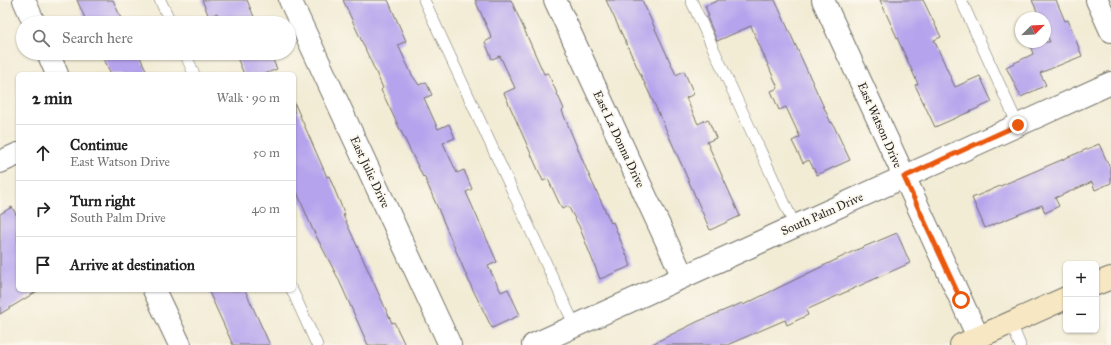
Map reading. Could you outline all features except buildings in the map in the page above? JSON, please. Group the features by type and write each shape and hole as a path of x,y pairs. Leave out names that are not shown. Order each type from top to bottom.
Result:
{"main road":[{"path":"1099,283 1111,278"},
{"path":"970,341 1063,299"}],"street":[{"path":"24,0 31,16"},
{"name":"East Julie Drive","path":"290,0 450,345"},
{"name":"East La Donna Drive","path":"555,0 683,277"},
{"name":"East Watson Drive","path":"823,0 904,177 970,341"},
{"path":"1097,0 1111,31"},
{"path":"51,60 56,72"},
{"name":"South Palm Drive","path":"533,345 1111,83"},
{"path":"0,162 16,155"},
{"path":"155,292 180,345"}],"lane":[{"path":"160,0 168,16"},
{"path":"424,0 575,326"},
{"path":"692,0 795,226"},
{"path":"961,0 1018,125"},
{"path":"187,60 193,72"},
{"path":"293,292 318,345"},
{"path":"1011,323 1020,345"}],"route":[{"path":"961,300 904,177 1018,125"}]}
